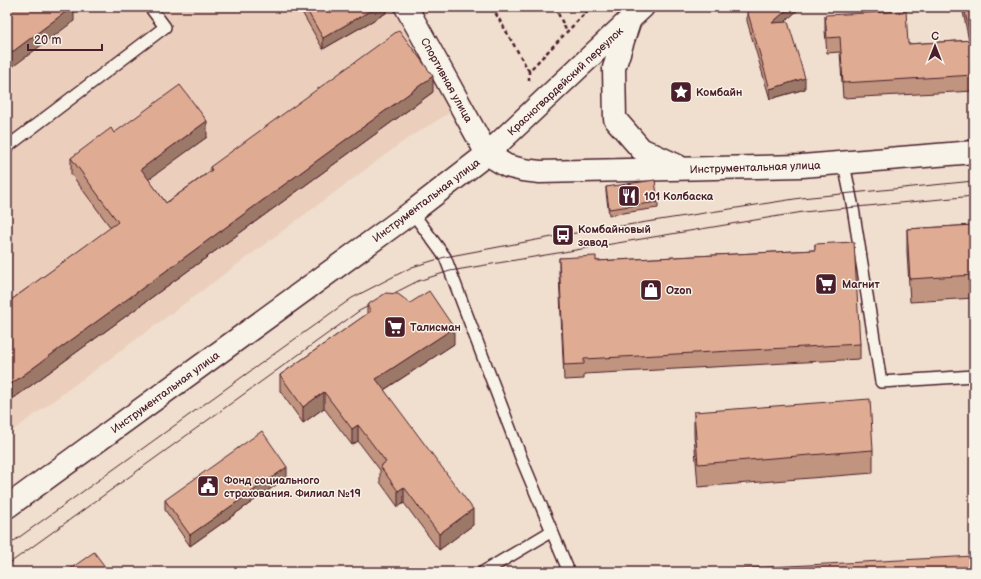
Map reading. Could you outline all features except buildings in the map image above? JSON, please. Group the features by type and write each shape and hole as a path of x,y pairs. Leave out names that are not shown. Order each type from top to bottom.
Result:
{"main road":[{"name":"Спортивная улица","path":"406,7 488,154"},
{"name":"Красногвардейский переулок","path":"488,154 636,14"},
{"path":"636,14 614,68 616,119 641,149 684,169"},
{"name":"Инструментальная улица","path":"7,506 412,212 488,154 507,166 540,172 802,166 844,164 974,152"}],"lane":[{"path":"7,146 165,27 150,7"},
{"path":"844,164 852,200 881,382 974,376"},
{"path":"412,212 444,257 522,460 569,572"},
{"path":"483,572 552,531"}],"path":[{"path":"492,7 529,71 531,113"},
{"path":"555,7 567,32"},
{"path":"529,71 591,7"}],"shaded area":[{"path":"7,7 392,7 456,109 408,138 7,435"}],"tram line":[{"path":"7,546 352,298 412,267 445,257 563,235 801,198 974,181"},
{"path":"7,565 359,311 418,281 450,271 803,212 974,196"}],"place":[{"name":"Комбайн","path":"681,92"},
{"name":"101 Колбаска","path":"629,196"},
{"name":"Комбайновый завод","path":"563,235"},
{"name":"Магнит","path":"826,284"},
{"name":"Ozon","path":"651,290"},
{"name":"Талисман","path":"395,327"},
{"name":"Фонд социального страхования. Филиал №19","path":"208,486"}]}
